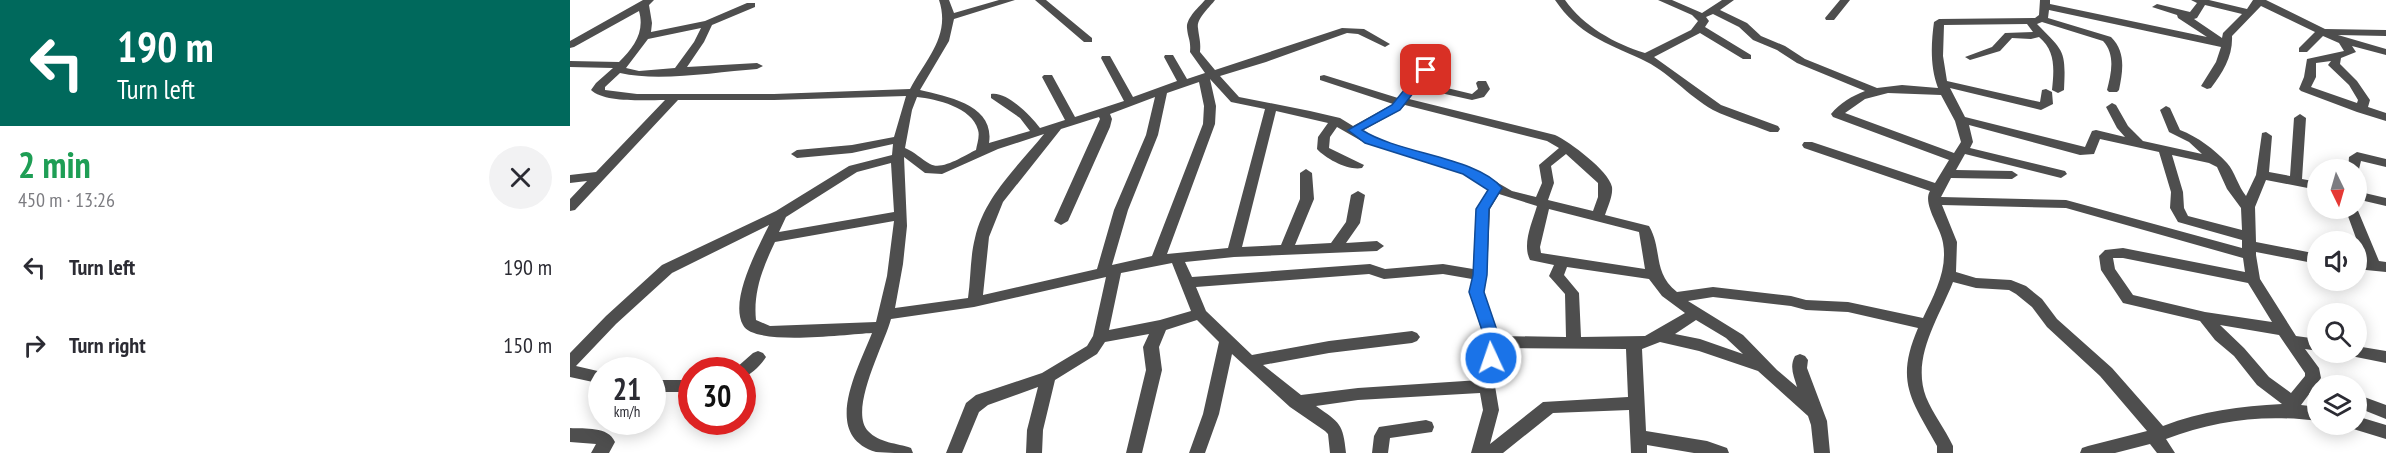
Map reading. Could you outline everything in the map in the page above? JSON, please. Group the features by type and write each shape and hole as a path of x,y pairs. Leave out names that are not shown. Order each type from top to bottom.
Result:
{"street":[{"path":"905,453 883,451 864,438 855,422 856,397 883,321 895,270 901,215 899,149 906,110 912,92 942,43 950,17 944,0"},
{"path":"950,17 1010,0"},
{"path":"1040,0 1088,40"},
{"path":"1158,260 1209,124 1212,109 1208,76 1195,52 1196,38 1192,27 1194,20 1210,0"},
{"path":"1560,0 1573,17 1591,30 1646,57 1717,107 1774,129"},
{"path":"1665,0 1700,22 1747,57"},
{"path":"1646,57 1695,32 1700,22 1713,10 1730,0"},
{"path":"1830,18 1845,0"},
{"path":"2180,15 2195,15 2200,1 2248,12"},
{"path":"2208,86 2221,64 2227,35 2259,1 2320,34 2386,52"},
{"path":"647,2 646,27 643,37 620,67 597,90 602,93 637,97 774,97 912,92 948,100 974,113 985,132 982,152"},
{"path":"570,45 647,2"},
{"path":"643,37 708,23 751,6"},
{"path":"2157,7 2180,15 2224,41"},
{"path":"1713,10 1743,25 1757,38 1781,48 1801,61 1874,91"},
{"path":"1945,453 1945,446 1914,381 1914,365 1947,276 1951,248 1935,195 1967,142 1962,120 1944,88 1936,47 1939,22 2040,12 2194,39 2224,41"},
{"path":"2039,34 2040,12"},
{"path":"2040,12 2108,40 2118,60 2113,90"},
{"path":"677,73 699,42 708,23"},
{"path":"797,153 852,149 899,149 911,155 929,170 935,171 953,166 982,152 1346,30 1360,31 1385,44"},
{"path":"2303,50 2320,34 2386,33"},
{"path":"1970,57 1996,49 2009,35 2039,34 2050,41 2057,52 2060,73 2048,104 2041,105 1944,88 1889,88 1874,91 1844,107 1837,115 1960,154 2061,174"},
{"path":"2320,34 2337,60 2334,65 2361,93 2364,100 2361,110"},
{"path":"2343,41 2351,52 2335,58 2311,61 2310,77 2305,89 2386,117"},
{"path":"1169,57 1184,83"},
{"path":"1106,58 1130,102"},
{"path":"570,63 620,67 639,74 758,66"},
{"path":"1354,130 1390,112 1402,102 1426,70"},
{"path":"1208,76 1235,100 1336,122 1369,140 1390,148 1468,171 1496,188 1542,203 1640,227 1647,231 1647,248 1654,275 1660,285 1695,314 1732,335 1813,410"},
{"path":"1048,77 1072,122"},
{"path":"1324,78 1402,102 1551,138 1602,178 1607,192 1598,216"},
{"path":"1414,84 1472,97 1480,95 1484,89 1482,83"},
{"path":"954,453 972,408 982,400 1048,377 1092,350 1100,337 1109,271 1121,210 1152,135 1161,91"},
{"path":"995,96 1024,115 1038,133"},
{"path":"570,207 675,97"},
{"path":"1234,252 1271,107"},
{"path":"2112,107 2123,128 2138,142"},
{"path":"2166,110 2175,132 2193,139 2218,162 2233,189 2248,207"},
{"path":"1061,221 1104,127 1106,118 1103,112"},
{"path":"2296,180 2300,118"},
{"path":"1962,120 2080,151 2090,150 2096,134 2218,162"},
{"path":"1336,122 1325,134 1322,141 1323,149 1331,155 1358,165"},
{"path":"974,302 983,230 988,218 1000,196 1056,127"},
{"path":"2266,136 2262,175 2248,207 2253,279 2287,335 2316,375"},
{"path":"1808,145 1935,195 2066,204 2307,257"},
{"path":"1566,148 1545,165 1548,183 1533,254 1538,259 1654,275"},
{"path":"570,363 611,320 667,269 781,214 853,169 899,149"},
{"path":"2165,151 2177,192 2177,208 2183,219 2249,246"},
{"path":"2355,159 2357,156 2386,163"},
{"path":"1286,249 1307,199 1306,173"},
{"path":"1948,174 2012,176"},
{"path":"2262,175 2307,183"},
{"path":"570,179 600,176"},
{"path":"1479,453 1491,410 1487,386 1493,342 1478,300 1483,209 1496,188"},
{"path":"1336,246 1353,223 1358,195"},
{"path":"2367,198 2386,202"},
{"path":"781,214 753,276 747,295 748,323 757,329 770,332 883,321 1176,257 1336,246 1377,246"},
{"path":"770,238 901,215"},
{"path":"2356,219 2379,266"},
{"path":"2253,279 2123,253 2110,253 2106,256 2108,270 2128,299 2307,341"},
{"path":"1176,257 1200,314 1296,402 1336,432 1338,453"},
{"path":"1562,262 1556,276 1572,293 1574,342"},
{"path":"1186,284 1370,269 1384,274 1443,269 1480,275"},
{"path":"1947,276 1976,283 2011,285 2021,290 2037,303 2052,323 2106,372 2157,435 2167,453"},
{"path":"1675,298 1697,292 1713,292 1791,301 1806,305 1848,308 1927,325"},
{"path":"1100,337 1160,326 1200,314"},
{"path":"1661,338 1675,325 1695,314"},
{"path":"2205,317 2257,375 2290,407"},
{"path":"1134,453 1154,370 1151,347 1160,326"},
{"path":"1250,361 1329,347 1412,338"},
{"path":"1493,342 1636,343 1661,338 1700,345 1763,366"},
{"path":"1197,453 1211,414 1227,340"},
{"path":"1636,343 1634,349 1638,445 1707,448 1721,453"},
{"path":"2367,354 2386,357"},
{"path":"1800,360 1799,368 1819,423 1822,453"},
{"path":"570,371 588,375"},
{"path":"2290,407 2313,378 2313,372"},
{"path":"1034,453 1035,430 1048,377"},
{"path":"1296,402 1358,394 1487,386"},
{"path":"1491,453 1549,407 1636,403"},
{"path":"2367,404 2386,412"},
{"path":"2088,453 2157,435 2194,421 2290,407 2307,411"},
{"path":"2367,426 2386,432"},
{"path":"1380,453 1382,436 1385,432 1426,427"},
{"path":"570,435 603,438 607,442 599,453"}],"route":[{"path":"1426,70 1396,108 1354,130 1369,140 1390,148 1468,171 1496,188 1483,209 1477,292 1493,342 1491,358"}]}
